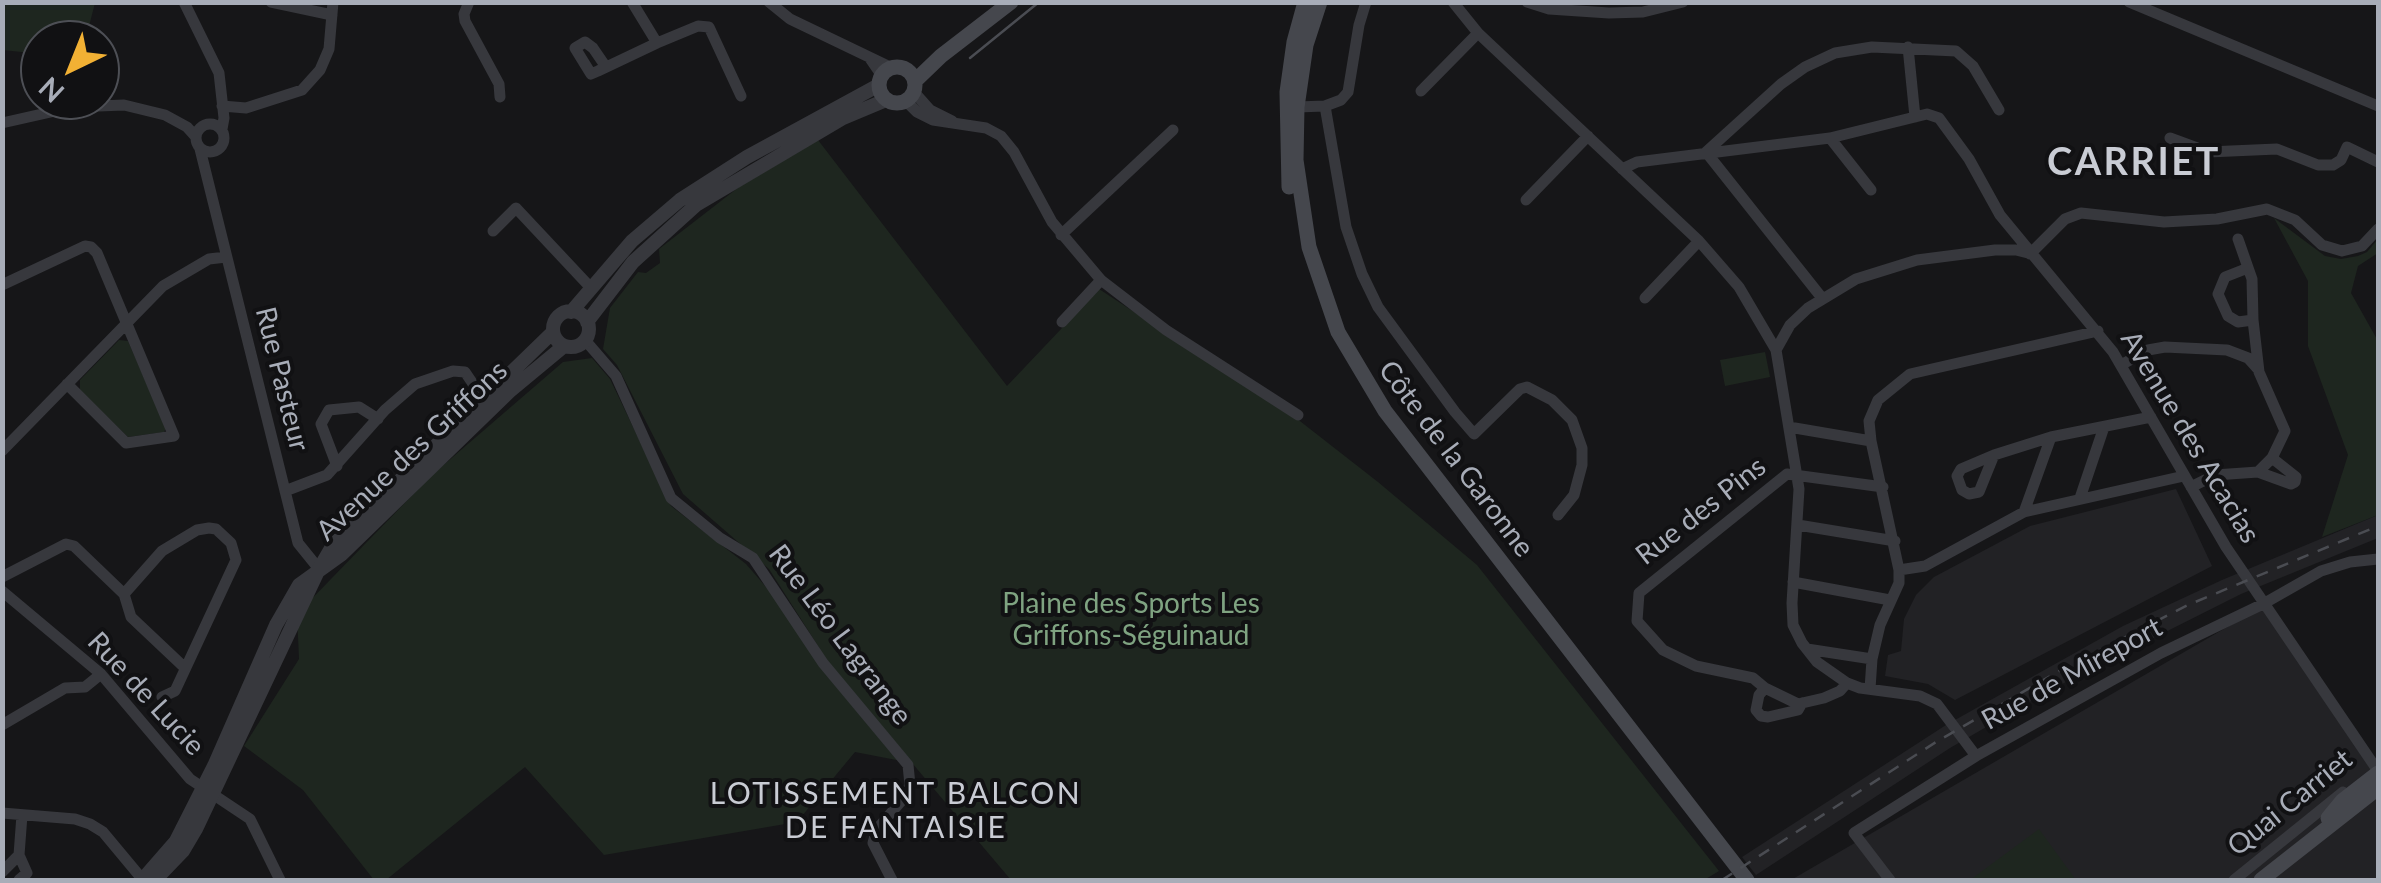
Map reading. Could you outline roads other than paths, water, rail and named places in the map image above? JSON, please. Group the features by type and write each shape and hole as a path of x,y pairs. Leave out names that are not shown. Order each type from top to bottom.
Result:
{"main road":[{"path":"897,84 942,56 1012,2"},
{"name":"Côte de la Garonne","path":"1305,2 1286,160 1299,250 1330,338 1352,378 1410,462 1734,880"},
{"name":"Côte de la Garonne","path":"1320,2 1294,89 1298,107 1296,160 1309,247 1326,304 1360,373 1396,426 1746,880"},
{"name":"Quai Carriet","path":"2302,848 2378,768"},
{"name":"Quai Carriet","path":"2262,880 2378,788"}],"street":[{"name":"Rue Pasteur","path":"184,2 220,74 224,144 214,164 212,193"},
{"path":"199,133 222,106 246,108 302,90 320,70 329,49 332,9 270,2"},
{"path":"470,2 465,22 499,84 500,96"},
{"path":"632,2 658,43"},
{"path":"769,2 790,19 869,57 897,84 917,112 932,120 995,132 1008,142 1061,235 1101,280 1166,330 1298,415"},
{"path":"1298,107 1341,100 1348,92 1366,2"},
{"path":"1453,2 1478,33 1699,241 1738,287 1776,350 1796,473 1794,624 1816,662 1847,683 1920,696 1937,704 1976,756"},
{"path":"1527,2 1549,9 1609,13 1643,12 1683,2"},
{"path":"2129,2 2378,106"},
{"path":"606,67 698,26 709,27 742,96"},
{"path":"1421,91 1478,33"},
{"path":"1706,152 1805,67 1836,52 1872,46 1956,50 1973,66 1999,110"},
{"path":"1622,169 1637,162 1830,138 1915,117 1908,47"},
{"path":"897,84 696,206 632,262 587,322 585,340 576,346 564,346 553,332 558,318 572,312 632,241 680,200 747,156 897,84"},
{"path":"1294,89 1321,105 1346,227 1370,290 1410,352 1474,434 1520,388 1527,387 1552,400 1572,420 1582,448 1582,465 1574,495 1558,515"},
{"path":"2,123 102,103 154,112 199,133 222,129"},
{"name":"Avenue des Acacias","path":"1915,117 1927,114 1940,118 2000,215 2098,331 2263,604 2378,768"},
{"path":"1061,235 1172,130"},
{"name":"Rue Pasteur","path":"199,133 298,543 319,569"},
{"path":"199,133 210,154 218,151"},
{"path":"1526,200 1588,136"},
{"path":"1830,138 1871,190"},
{"path":"2170,138 2208,152 2277,148 2318,165 2333,165 2341,160 2347,146 2378,162"},
{"path":"1706,152 1822,298"},
{"path":"493,231 516,208 591,288"},
{"path":"1776,350 1790,324 1822,298 1856,279 1917,260 1994,250 2030,254 2065,219 2081,213 2164,222 2216,220 2267,208 2295,220 2322,245 2342,251 2362,246 2378,230"},
{"path":"2238,239 2253,285 2260,372 2285,431 2272,458 2258,472"},
{"path":"1644,298 1699,241"},
{"path":"2,285 85,246 92,247 174,436 126,443 67,384"},
{"path":"2,450 163,286 208,259 226,257"},
{"path":"2248,268 2225,277 2218,294 2228,316 2238,322 2253,320"},
{"path":"1062,322 1101,280"},
{"path":"572,312 587,322"},
{"path":"1870,689 1872,658 1899,570 1871,441 1869,420 1878,400 1910,374 2098,331"},
{"name":"Avenue des Griffons","path":"319,569 342,554 521,374 553,332"},
{"name":"Rue Léo Lagrange","path":"585,340 616,376 671,498 720,538 754,558 823,664 908,765 910,785 904,798 877,829 872,843 892,880"},
{"name":"Avenue des Griffons","path":"319,569 333,546 484,400 564,346"},
{"path":"2122,365 2148,350 2202,348 2238,352 2260,372"},
{"path":"285,491 327,476 378,418 415,384 453,371 465,372 484,400"},
{"path":"338,466 321,424 328,410 350,406 378,418"},
{"path":"1994,454 2051,437 2151,417"},
{"path":"1789,427 1871,441"},
{"path":"2080,498 2104,427"},
{"path":"2024,512 2051,437"},
{"path":"1899,570 1924,566 2024,512 2080,498 2188,482 2215,474 2258,472 2295,482 2296,478 2272,458"},
{"path":"1796,473 1883,488"},
{"name":"Rue des Pins","path":"1765,688 1754,678 1696,666 1663,650 1644,633 1637,621 1636,606 1639,592 1687,551 1775,481 1796,473"},
{"path":"1798,524 1895,541"},
{"path":"124,594 162,552 197,530 216,529 231,543 236,560 175,691 162,697"},
{"path":"2,578 66,544 74,546 124,594 131,617 185,668"},
{"name":"Rue de Mireport","path":"1890,880 1854,832 1976,756 2161,653 2320,572 2378,561"},
{"path":"154,880 182,851 319,569"},
{"path":"1793,582 1890,600"},
{"name":"Rue de Lucie","path":"2,591 101,674 190,779 250,819 280,880"},
{"path":"1807,649 1872,658"},
{"path":"2,726 66,688 85,687 101,674"},
{"path":"1802,703 1765,688 1756,706 1761,716 1790,713 1802,703 1840,691 1847,683"},
{"name":"Quai Carriet","path":"2234,880 2378,768"},
{"path":"2,813 75,819 90,824 102,832 142,880 176,841 208,791"},
{"path":"19,880 27,874 18,856 22,815"},
{"path":"2,872 18,856"}],"tram line":[{"path":"970,58 1039,2"}],"railway":[{"path":"1722,880 1936,742 2061,670 2188,605 2378,526"}],"district":[{"name":"CARRIET","path":"2134,163"},
{"name":"LOTISSEMENT BALCON DE FANTAISIE","path":"896,811"}],"park label":[{"name":"Plaine des Sports Les Griffons-Séguinaud","path":"1131,620"}]}
